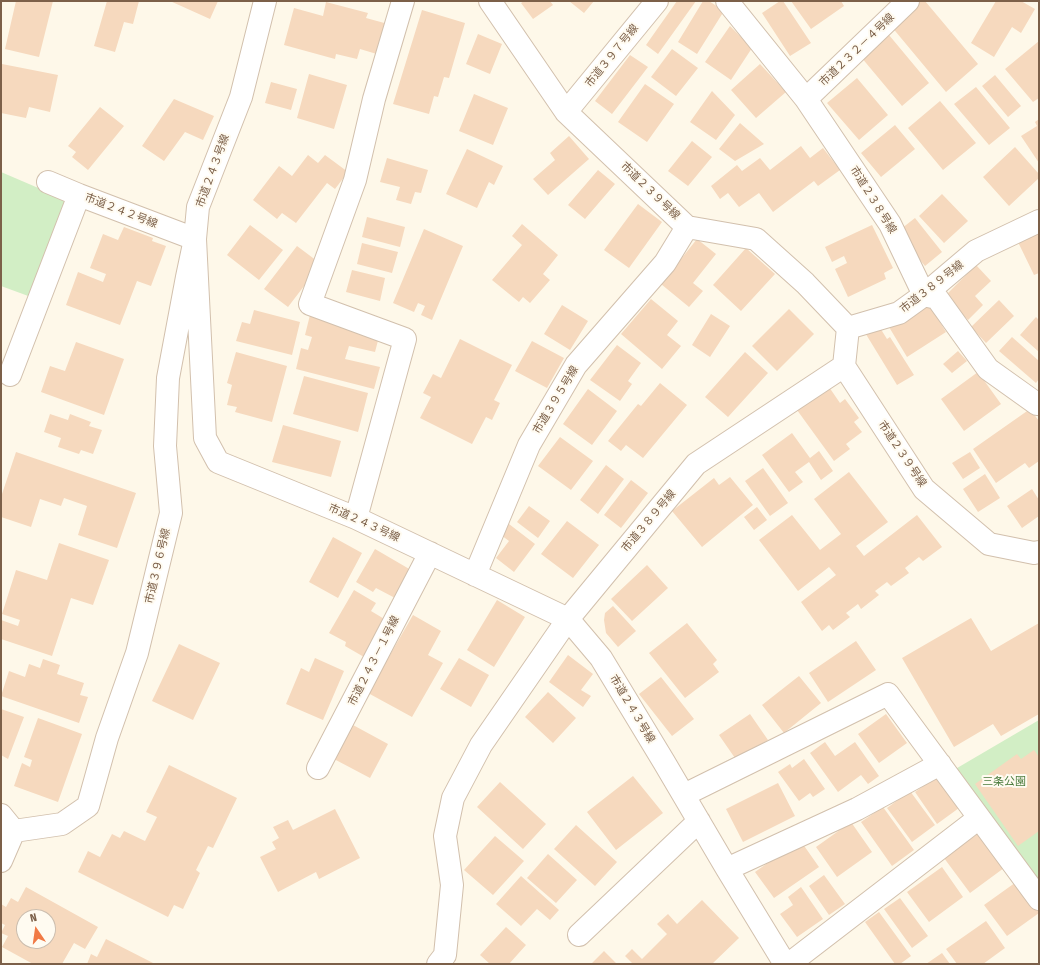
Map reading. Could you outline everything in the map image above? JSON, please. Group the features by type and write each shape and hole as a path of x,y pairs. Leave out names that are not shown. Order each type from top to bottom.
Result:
{"street":[{"name":"市道２４３号線","path":"265,1 241,96 198,207 195,239 205,438 218,462 356,518 568,619 601,658 785,964"},
{"path":"356,518 405,340 310,304 355,180 374,99 403,1"},
{"name":"市道２３９号線","path":"490,1 566,112 687,227 756,239 805,283 848,328"},
{"name":"市道３９７号線","path":"566,112 657,1"},
{"name":"市道２３８号線","path":"727,1 806,99 890,224 924,295"},
{"name":"市道２３２－４号線","path":"806,99 908,1"},
{"name":"市道２４２号線","path":"48,182 195,239"},
{"path":"10,375 79,195"},
{"name":"市道３８９号線","path":"848,328 899,313 924,295 976,251 1039,221"},
{"name":"市道３９５号線","path":"475,575 529,445 576,365 665,263 687,227"},
{"name":"市道３９６号線","path":"7,823 62,824 88,806 107,738 137,653 170,513 165,446 168,378 195,239"},
{"path":"924,295 937,298 988,369 1037,404 1039,402"},
{"path":"844,366 848,328"},
{"name":"市道２３９号線","path":"844,366 924,489 989,544 1034,553 1039,552"},
{"name":"市道３８９号線","path":"448,961 452,885 445,836 452,798 481,745 568,619 696,464 844,366"},
{"name":"市道２４３－１号線","path":"318,768 430,553"},
{"path":"684,795 888,694 1039,899"},
{"path":"727,869 858,809 940,764"},
{"path":"789,964 979,818"},
{"path":"578,935 699,821"},
{"path":"1,861 7,823"}],"green space":[{"path":"1,172 71,202 31,297 1,286"},
{"name":"三条公園","path":"1039,720 1039,887 952,771"}],"building":[{"path":"16,1 53,1 39,57 5,49"},
{"path":"107,1 139,1 133,24 124,22 115,52 94,46"},
{"path":"170,1 218,1 210,19"},
{"path":"524,1 550,1 553,5 533,19 521,3"},
{"path":"569,1 594,1 584,13"},
{"path":"677,1 696,1 658,54 646,45"},
{"path":"703,1 709,1 724,11 697,54 678,42"},
{"path":"780,1 783,1 811,43 790,56 762,13"},
{"path":"791,1 841,1 844,6 811,29"},
{"path":"921,1 925,1 978,64 946,92 891,26"},
{"path":"996,1 1021,1 1035,9 1021,33 1012,27 994,57 971,43"},
{"path":"326,2 368,13 366,18 388,24 380,55 360,49 357,59 336,54 335,59 284,45 294,8 323,16"},
{"path":"422,10 465,23 449,78 444,77 438,97 434,96 429,114 393,104"},
{"path":"730,26 752,48 731,80 705,62"},
{"path":"478,34 502,44 490,74 466,64"},
{"path":"889,35 929,83 902,106 861,57"},
{"path":"1039,41 1039,98 1033,102 1005,69"},
{"path":"672,49 698,68 676,96 651,77"},
{"path":"630,55 648,67 612,114 595,101"},
{"path":"2,64 58,75 50,112 29,107 26,118 1,113"},
{"path":"760,64 786,92 756,118 731,90"},
{"path":"309,74 347,85 334,129 297,118"},
{"path":"995,75 1021,106 1008,117 982,86"},
{"path":"857,78 888,115 859,140 827,103"},
{"path":"271,82 297,89 291,110 265,103"},
{"path":"645,84 674,104 647,142 618,122"},
{"path":"976,87 1010,128 989,145 954,104"},
{"path":"712,91 735,115 716,140 690,122"},
{"path":"474,94 508,108 493,145 459,131"},
{"path":"174,99 214,116 203,140 185,132 164,161 142,146"},
{"path":"940,101 976,143 943,170 908,128"},
{"path":"100,107 124,126 88,170 72,157 76,152 68,146"},
{"path":"1039,119 1039,163 1021,136 1037,126 1035,122"},
{"path":"740,123 764,144 735,161 719,149"},
{"path":"895,125 915,149 881,177 861,153"},
{"path":"569,136 589,159 548,195 533,179 555,160 550,153"},
{"path":"692,141 712,157 688,186 668,171"},
{"path":"801,146 810,158 823,148 840,170 818,186 814,181 773,212 759,193 739,207 728,193 720,199 711,186 737,165 742,171 760,158 770,170"},
{"path":"1015,147 1039,174 1039,178 1009,206 983,177"},
{"path":"467,149 503,166 494,185 489,182 477,208 446,194"},
{"path":"308,155 318,163 325,155 348,172 335,189 327,183 296,223 282,213 277,219 253,200 279,166 292,176"},
{"path":"387,158 428,170 421,193 415,192 411,204 396,200 400,187 380,182"},
{"path":"598,170 615,184 585,219 568,205"},
{"path":"942,194 968,221 944,243 919,216"},
{"path":"638,204 662,222 629,268 604,250"},
{"path":"367,217 405,227 400,247 362,237"},
{"path":"915,218 942,252 925,266 897,232"},
{"path":"522,224 558,255 543,274 550,280 530,303 523,297 519,302 492,280 522,245 512,236"},
{"path":"250,225 283,250 259,280 227,255"},
{"path":"872,225 893,268 884,273 886,279 848,297 835,269 847,263 844,256 832,262 825,247"},
{"path":"124,227 153,238 152,241 166,246 151,286 137,281 120,325 66,305 78,272 103,282 106,274 90,268 103,234 118,240"},
{"path":"424,229 463,246 432,320 421,315 425,306 418,303 414,312 393,303"},
{"path":"1039,232 1039,273 1034,275 1018,242"},
{"path":"697,239 716,254 693,283 703,291 689,307 661,284"},
{"path":"362,243 398,252 392,273 357,264"},
{"path":"297,246 321,264 288,307 264,289"},
{"path":"746,248 775,274 741,311 713,285"},
{"path":"976,265 991,281 975,296 983,305 968,320 945,296"},
{"path":"352,270 385,278 380,301 346,292"},
{"path":"651,299 678,321 667,335 681,346 662,369 621,334"},
{"path":"999,300 1014,316 986,343 971,327"},
{"path":"928,303 946,332 907,357 889,327"},
{"path":"562,305 588,321 570,350 544,334"},
{"path":"789,309 814,334 777,371 752,346"},
{"path":"254,310 300,322 292,355 236,341 242,322 250,324"},
{"path":"711,314 730,326 710,357 692,345"},
{"path":"310,315 380,333 375,352 349,346 345,359 380,367 374,389 296,369 301,348 308,350 312,337 305,335"},
{"path":"1036,317 1039,320 1039,352 1020,335"},
{"path":"877,323 887,339 890,337 914,375 897,385 864,331"},
{"path":"1012,337 1039,361 1039,379 1036,383 999,351"},
{"path":"460,339 512,365 494,400 500,403 492,420 486,417 472,444 420,418 431,397 423,393 433,374 441,378"},
{"path":"532,341 564,358 547,388 515,371"},
{"path":"76,342 124,359 104,415 41,392 50,366 65,371"},
{"path":"617,345 641,363 628,381 632,384 620,401 590,380"},
{"path":"958,351 967,361 952,373 943,364"},
{"path":"236,352 287,366 272,422 235,412 237,407 227,405 232,385 227,383"},
{"path":"745,352 768,373 728,417 705,397"},
{"path":"978,372 1001,404 964,431 941,399"},
{"path":"304,376 368,393 358,432 293,414"},
{"path":"660,383 687,405 643,458 626,445 621,451 608,441 638,404 641,406"},
{"path":"829,387 840,403 845,399 859,418 854,422 862,432 846,444 850,449 834,461 797,410"},
{"path":"588,389 617,411 592,445 563,424"},
{"path":"1030,409 1039,421 1039,461 1029,468 1025,463 996,483 973,449"},
{"path":"50,414 68,420 70,414 91,422 89,426 102,430 93,454 81,450 79,454 58,447 61,438 44,432"},
{"path":"283,425 341,441 331,477 272,462"},
{"path":"792,433 810,458 819,451 833,471 821,480 809,462 795,472 803,482 789,492 762,455"},
{"path":"560,437 593,461 571,490 538,466"},
{"path":"16,452 136,493 117,548 78,535 87,506 64,498 61,506 40,499 31,527 1,517 1,497"},
{"path":"970,452 980,468 963,479 952,463"},
{"path":"606,465 624,479 598,514 580,500"},
{"path":"763,468 788,503 770,516 745,481"},
{"path":"849,472 888,522 856,546 864,556 917,515 942,547 923,561 919,557 905,568 909,573 891,586 887,582 875,591 879,595 861,609 858,604 846,613 850,617 833,630 829,625 822,631 801,602 836,575 829,567 798,591 759,540 792,515 820,550 841,534 814,499"},
{"path":"985,474 1000,498 978,512 963,489"},
{"path":"730,477 753,505 702,547 672,511 714,478 719,485"},
{"path":"631,480 648,493 621,528 604,515"},
{"path":"1032,489 1039,500 1039,516 1022,528 1007,506"},
{"path":"529,506 550,521 538,538 517,522"},
{"path":"757,507 767,520 754,530 744,517"},
{"path":"567,521 599,545 573,578 541,554"},
{"path":"509,524 535,544 514,572 496,558 509,541 501,535"},
{"path":"333,537 362,553 338,598 309,582"},
{"path":"59,543 109,560 93,605 71,598 52,656 1,639 1,620 18,626 20,620 2,614 16,570 47,580"},
{"path":"375,549 411,570 395,598 376,588 373,592 356,582"},
{"path":"647,565 668,588 632,621 611,599"},
{"path":"354,590 376,603 371,611 386,620 364,657 345,646 346,642 329,633"},
{"path":"497,600 525,617 494,667 467,650"},
{"path":"613,606 636,631 618,647 606,633 604,620 605,613"},
{"path":"413,615 441,631 428,655 443,663 412,717 368,693"},
{"path":"971,618 991,651 1039,623 1039,714 1001,736 993,724 954,747 902,658"},
{"path":"687,623 717,660 713,664 719,672 685,698 649,653"},
{"path":"856,641 876,670 828,702 809,673"},
{"path":"179,644 220,663 193,720 152,701"},
{"path":"568,655 593,674 581,690 591,696 583,707 549,682"},
{"path":"315,658 344,671 323,720 286,704 301,668 309,672"},
{"path":"459,658 489,675 471,707 440,689"},
{"path":"43,659 60,665 57,674 84,683 80,695 88,697 79,723 1,696 9,671 25,677 29,664 40,668"},
{"path":"799,676 821,703 784,733 762,705"},
{"path":"661,677 694,719 672,736 639,694"},
{"path":"548,692 576,718 553,743 525,717"},
{"path":"1,709 24,717 8,759 1,755"},
{"path":"750,714 768,740 737,761 719,735"},
{"path":"886,714 907,743 879,763 858,734"},
{"path":"38,718 82,734 58,802 14,786 22,763 30,767 32,760 24,757"},
{"path":"353,725 388,744 370,778 334,759"},
{"path":"825,742 835,756 855,742 879,776 868,784 861,775 838,792 810,753"},
{"path":"1034,750 1039,757 1039,831 1018,846 975,784 1017,754 1021,759"},
{"path":"804,759 825,789 813,797 810,793 799,801 778,772 790,764 792,768"},
{"path":"169,765 237,798 213,848 208,846 196,870 200,873 183,909 174,905 168,917 78,872 88,851 100,857 112,834 120,838 124,831 145,841 157,817 146,812"},
{"path":"633,776 663,813 616,850 587,812"},
{"path":"936,777 959,808 937,824 915,792"},
{"path":"500,782 546,824 523,849 477,807"},
{"path":"778,783 795,816 743,842 726,809"},
{"path":"910,791 935,825 912,842 887,808"},
{"path":"883,807 914,850 892,866 861,822"},
{"path":"335,809 360,858 319,879 316,872 278,892 260,857 276,849 272,842 279,838 273,827 288,820 293,830"},
{"path":"851,822 872,852 837,877 816,847"},
{"path":"576,825 617,862 595,886 554,849"},
{"path":"979,833 1004,868 970,893 944,858"},
{"path":"495,836 524,861 493,895 464,870"},
{"path":"800,840 819,867 774,898 755,872"},
{"path":"548,854 577,880 556,903 527,878"},
{"path":"942,867 963,897 929,922 907,892"},
{"path":"824,875 845,904 829,915 809,886"},
{"path":"521,876 559,910 550,920 537,909 521,926 496,904"},
{"path":"1019,880 1039,908 1039,913 1007,936 984,905"},
{"path":"26,887 98,927 85,949 74,943 62,964 33,964 2,947 8,936 1,933 5,925 1,923 1,904 6,907 11,898 18,902"},
{"path":"801,887 823,919 797,937 780,914 793,905 788,897"},
{"path":"900,898 928,936 912,948 884,909"},
{"path":"702,900 739,938 712,964 633,964 625,956 632,949 642,959 667,934 657,924 668,914 677,924"},
{"path":"879,912 911,956 900,964 895,964 865,922"},
{"path":"986,921 1005,948 983,964 957,964 946,949"},
{"path":"506,927 526,945 509,964 490,964 480,955"},
{"path":"106,939 155,964 87,964 91,954 97,957"},
{"path":"604,951 617,964 591,964"},
{"path":"942,953 950,964 926,964"}]}
